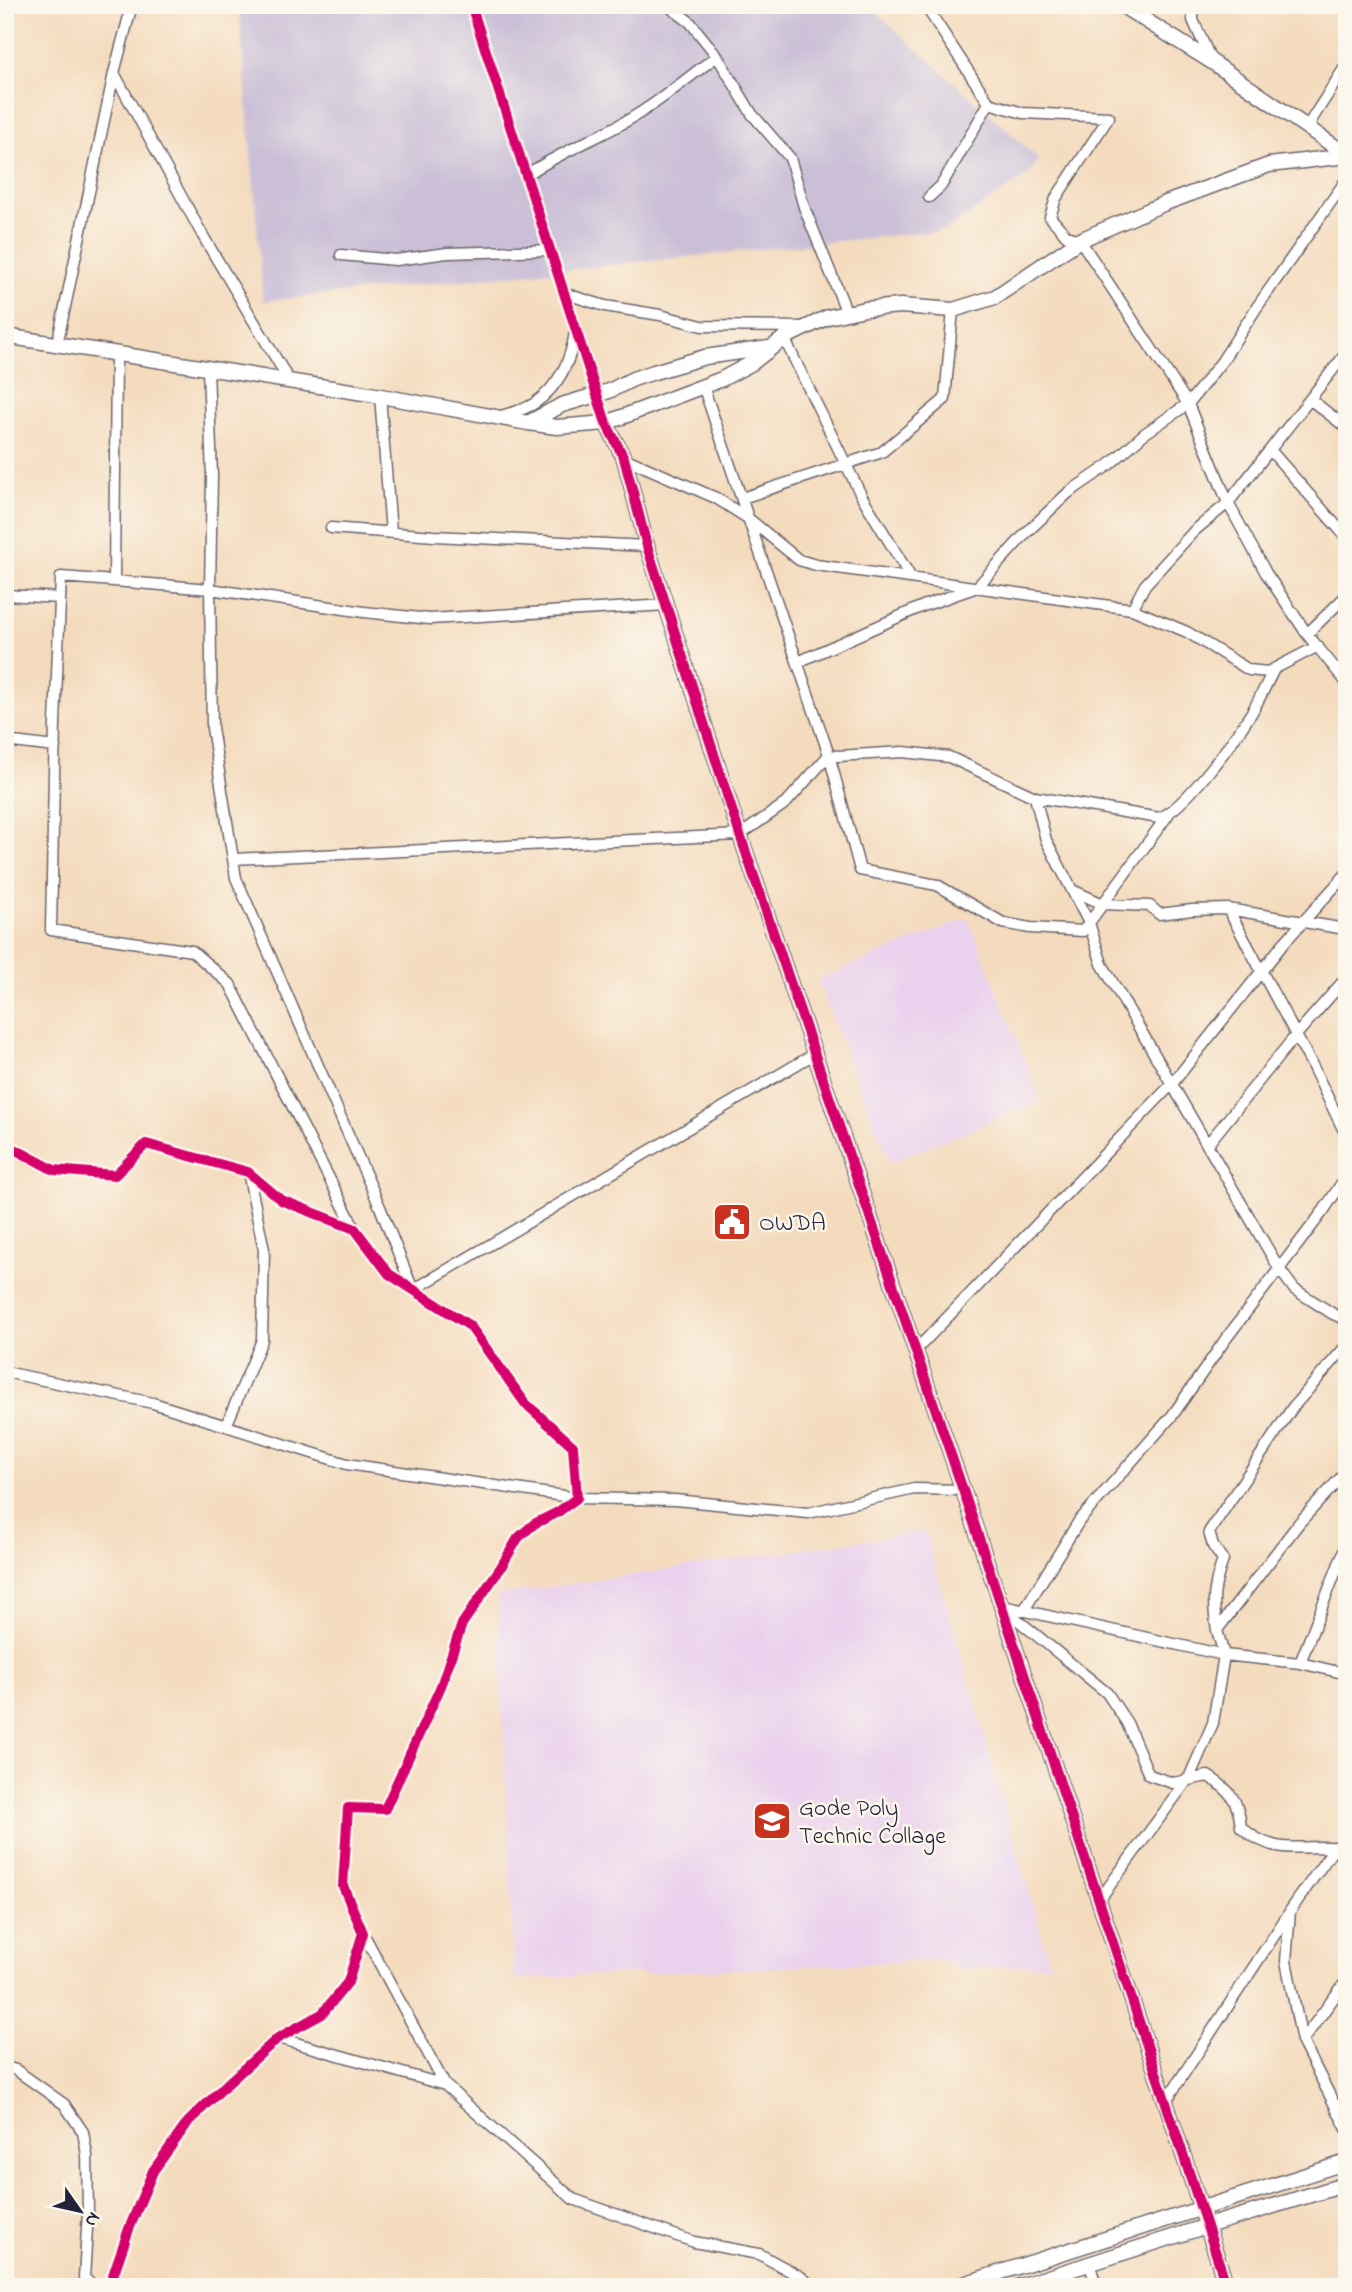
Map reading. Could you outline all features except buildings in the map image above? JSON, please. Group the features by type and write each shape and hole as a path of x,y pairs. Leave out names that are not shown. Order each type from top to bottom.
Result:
{"street":[{"path":"57,345 114,73 132,5"},
{"path":"471,5 606,423 624,458 647,546 740,835 963,1490 1227,2287"},
{"path":"667,5 690,22 717,56 752,114 790,158 804,207 847,313"},
{"path":"925,5 989,103 1023,113 1109,117 1056,198 1049,217 1067,236 1080,240 1188,404 1228,503 1266,573 1307,634 1347,683"},
{"path":"1121,5 1212,62 1347,155"},
{"path":"1193,5 1193,20 1212,62"},
{"path":"526,175 553,156 633,117 717,56"},
{"path":"1307,127 1347,64"},
{"path":"114,73 203,236 290,382"},
{"path":"929,197 941,186 989,103"},
{"path":"5,336 380,396 528,423 557,427 606,423 722,379 752,363 784,338 828,317 865,309 901,306 953,310 995,297 1080,240 1163,204 1256,168 1347,155"},
{"path":"797,662 923,606 977,587 1025,534 1068,494 1188,404 1222,361 1347,179"},
{"path":"341,256 396,260 447,253 551,250"},
{"path":"563,293 605,306 660,315 702,326 805,327"},
{"path":"742,498 882,452 945,399 953,310"},
{"path":"495,418 533,405 551,389 563,373 572,351 575,329"},
{"path":"784,338 861,495 910,576"},
{"path":"528,423 562,404 597,394 633,379 705,357 771,348"},
{"path":"1132,609 1145,585 1194,531 1228,503 1347,352"},
{"path":"114,581 116,355"},
{"path":"208,369 212,476 212,728 236,878 375,1195 413,1290"},
{"path":"703,386 829,755 860,870 937,885 1003,923 1030,928 1083,930 1168,815 1204,777 1251,714 1275,669"},
{"path":"380,396 391,532"},
{"path":"1311,400 1347,428"},
{"path":"1271,451 1347,538"},
{"path":"624,458 716,498 750,519 799,560 816,565 1132,609 1188,632 1249,670 1275,669 1318,646"},
{"path":"331,528 647,546"},
{"path":"577,1497 573,1446 525,1403 470,1326 389,1274 355,1229 229,984 192,951 51,930 61,577 210,589 430,619 667,605"},
{"path":"5,595 61,598"},
{"path":"1307,634 1347,595"},
{"path":"5,741 55,747"},
{"path":"233,859 740,835 786,803 829,755 903,752 949,757 1035,797 1134,816 1159,818 1168,815"},
{"path":"1035,797 1046,840 1089,923 1102,964 1280,1270 1294,1289 1347,1320"},
{"path":"916,1350 1172,1084 1261,971 1347,873"},
{"path":"1072,890 1103,904 1150,906 1159,914 1228,909 1345,929 1347,932"},
{"path":"1228,909 1296,1035 1347,1138"},
{"path":"1207,1145 1347,977"},
{"path":"413,1290 816,1053"},
{"path":"5,1143 54,1170 115,1175 146,1144 248,1172 281,1200 355,1229"},
{"path":"226,1426 262,1340 264,1250 248,1172"},
{"path":"1024,1610 1079,1521 1172,1416 1347,1175"},
{"path":"1099,1900 1189,1778 1213,1723 1224,1655 1212,1603 1215,1580 1223,1560 1213,1546 1209,1532 1293,1407 1347,1345"},
{"path":"5,1372 153,1403 347,1464 577,1497 675,1500 807,1513 914,1489 963,1490"},
{"path":"1217,1630 1300,1523 1347,1471"},
{"path":"577,1497 558,1512 534,1524 518,1538 461,1624 441,1686 385,1809 348,1808 343,1885 363,1933 446,2085 573,2199 694,2242 759,2254 801,2277 813,2287"},
{"path":"1300,1663 1347,1543"},
{"path":"1000,1605 1224,1655 1300,1663 1347,1674"},
{"path":"1000,1605 1107,1693 1127,1723 1149,1775 1173,1783 1208,1776 1226,1788 1238,1805 1241,1827 1253,1838 1285,1849 1341,1847"},
{"path":"1166,2101 1290,1911 1341,1847"},
{"path":"1290,1911 1286,1961 1302,2041 1347,2129"},
{"path":"109,2287 153,2171 189,2122 278,2038 321,2014 348,1982 363,1933"},
{"path":"1302,2041 1347,1980"},
{"path":"278,2038 446,2085"},
{"path":"5,2067 16,2070 64,2104 83,2132 87,2155 88,2212 84,2278 96,2287"},
{"path":"954,2287 1347,2162"},
{"path":"1017,2287 1347,2184"},
{"path":"1090,2264 1096,2287"}],"shaded area":[{"path":"239,5 868,5 1039,159 1029,174 946,230 263,301"},
{"path":"968,918 1041,1101 890,1162 817,980"},
{"path":"925,1531 1050,1964 967,1969 942,1960 514,1979 498,1595"}],"cycle path":[{"path":"471,5 606,423 624,458 647,546 740,835 963,1490 1227,2287"},
{"path":"5,1144 54,1170 115,1175 146,1144 248,1172 281,1200 355,1229 389,1274 470,1326 525,1403 573,1446 577,1498 558,1512 534,1524 518,1538 462,1624 441,1686 385,1809 348,1808 343,1886 363,1933 348,1982 322,2014 278,2038 189,2121 153,2171 109,2287"}],"place":[{"name":"OWDA","path":"732,1222"},
{"name":"Gode Poly Technic Collage","path":"772,1821"}]}
